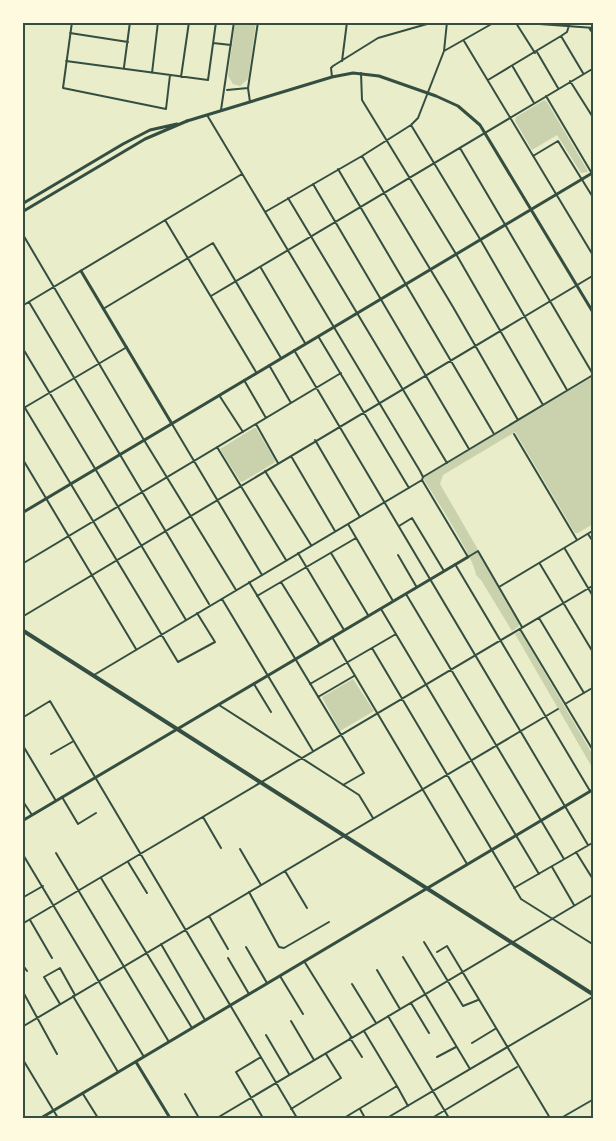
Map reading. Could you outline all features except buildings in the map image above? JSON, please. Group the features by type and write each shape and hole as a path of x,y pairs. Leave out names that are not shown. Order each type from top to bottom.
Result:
{"main road":[{"path":"22,630 594,995"}],"street":[{"path":"72,22 63,88 166,109 170,75"},
{"path":"123,68 130,22"},
{"path":"152,73 158,22"},
{"path":"181,77 189,22"},
{"path":"66,61 208,80 216,22"},
{"path":"221,110 234,22"},
{"path":"250,102 248,88 258,22"},
{"path":"342,61 347,22"},
{"path":"332,77 331,68 378,38 434,22"},
{"path":"265,212 362,156 411,125 418,118 444,51 447,22"},
{"path":"444,51 495,22"},
{"path":"514,23 570,24 591,28 594,35"},
{"path":"514,23 536,52 558,88"},
{"path":"487,80 567,32 570,24"},
{"path":"70,33 128,42"},
{"path":"561,36 583,74"},
{"path":"464,41 594,257"},
{"path":"213,42 231,45"},
{"path":"512,66 534,103"},
{"path":"211,296 594,68"},
{"path":"362,73 362,100 456,254 543,405"},
{"path":"22,204 150,130 332,77 362,73 379,76 428,93 466,111 485,133 594,314"},
{"path":"570,81 594,119"},
{"path":"225,90 248,88"},
{"path":"22,513 504,224 593,174 546,96"},
{"path":"207,115 468,557"},
{"path":"22,212 145,139 187,121"},
{"path":"411,125 567,390"},
{"path":"533,156 558,141 594,199"},
{"path":"93,676 385,503 422,478 593,375 460,148"},
{"path":"362,156 431,269 518,420"},
{"path":"338,170 494,434"},
{"path":"22,306 242,174"},
{"path":"313,183 470,449"},
{"path":"288,198 447,463"},
{"path":"165,220 256,372"},
{"path":"22,233 236,590"},
{"path":"104,309 213,243 281,358"},
{"path":"261,267 305,343"},
{"path":"81,272 262,575"},
{"path":"22,616 594,275"},
{"path":"29,302 210,605"},
{"path":"318,336 409,488"},
{"path":"22,347 186,620"},
{"path":"127,347 24,408 178,662 215,642 197,613"},
{"path":"294,350 588,845"},
{"path":"269,365 291,403"},
{"path":"22,564 341,373"},
{"path":"244,380 266,418"},
{"path":"219,394 243,432"},
{"path":"256,424 279,463"},
{"path":"514,434 577,540"},
{"path":"315,440 360,517"},
{"path":"217,447 286,560"},
{"path":"291,456 335,531"},
{"path":"22,458 136,649"},
{"path":"265,471 311,545"},
{"path":"399,526 412,518 444,571"},
{"path":"348,524 393,601"},
{"path":"499,587 594,530"},
{"path":"588,534 594,543"},
{"path":"257,596 356,538"},
{"path":"564,548 594,598"},
{"path":"22,821 477,551 594,752"},
{"path":"298,553 344,630"},
{"path":"331,553 369,616"},
{"path":"398,555 417,587"},
{"path":"539,563 594,654"},
{"path":"41,1119 592,790 545,716 455,564"},
{"path":"249,582 364,773 344,785"},
{"path":"281,582 320,645"},
{"path":"22,924 594,585"},
{"path":"406,594 564,859"},
{"path":"222,598 314,752"},
{"path":"381,609 539,874"},
{"path":"539,618 584,693"},
{"path":"310,684 396,634"},
{"path":"332,637 467,864"},
{"path":"372,648 521,899 594,945"},
{"path":"318,697 354,676"},
{"path":"255,684 271,712"},
{"path":"565,704 594,687"},
{"path":"22,718 50,702 297,1119"},
{"path":"219,705 359,795 373,818"},
{"path":"22,1027 558,709"},
{"path":"51,754 73,741"},
{"path":"22,744 56,801"},
{"path":"62,797 78,824 96,813"},
{"path":"22,800 32,815"},
{"path":"203,817 221,848"},
{"path":"514,888 594,842"},
{"path":"240,849 261,885"},
{"path":"576,852 594,881"},
{"path":"22,853 144,1057"},
{"path":"56,853 169,1042"},
{"path":"128,862 147,893"},
{"path":"552,867 574,905"},
{"path":"285,871 307,908"},
{"path":"101,878 192,1028"},
{"path":"22,898 43,886"},
{"path":"249,892 279,946 284,948 328,922"},
{"path":"217,1119 594,894"},
{"path":"209,916 228,949"},
{"path":"30,920 52,958"},
{"path":"424,942 463,1006 478,999"},
{"path":"161,944 206,1020"},
{"path":"437,952 447,946 550,1119"},
{"path":"246,947 267,983"},
{"path":"403,957 470,1069"},
{"path":"228,958 249,994"},
{"path":"304,961 362,1057"},
{"path":"22,964 27,971"},
{"path":"60,1004 44,977 60,968 118,1072"},
{"path":"377,970 400,1009"},
{"path":"280,976 303,1014"},
{"path":"352,984 376,1023"},
{"path":"22,990 57,1054"},
{"path":"387,1119 594,995"},
{"path":"411,1003 429,1033"},
{"path":"388,1016 448,1119"},
{"path":"291,1021 314,1060"},
{"path":"472,1043 496,1029"},
{"path":"364,1031 408,1106"},
{"path":"266,1035 290,1074"},
{"path":"437,1057 456,1047"},
{"path":"291,1109 341,1077 326,1053"},
{"path":"261,1057 236,1072 263,1119"},
{"path":"22,1058 58,1119"},
{"path":"136,1062 170,1119"},
{"path":"432,1119 518,1067"},
{"path":"344,1119 397,1086"},
{"path":"83,1094 98,1119"},
{"path":"185,1094 199,1119"},
{"path":"561,1119 594,1099"},
{"path":"360,1109 365,1119"}],"green space":[{"path":"235,23 256,23 248,79 240,86 233,84 228,76"},
{"path":"544,100 587,172 581,173 557,135 532,150 515,121 516,117"},
{"path":"592,377 593,524 575,533 515,432 443,475 440,484 520,622 518,627 512,631 476,575 462,542 423,478"},
{"path":"254,428 275,460 274,463 242,482 220,449"},
{"path":"520,631 593,755 593,769 515,634"},
{"path":"353,679 374,711 340,731 322,697"}]}
